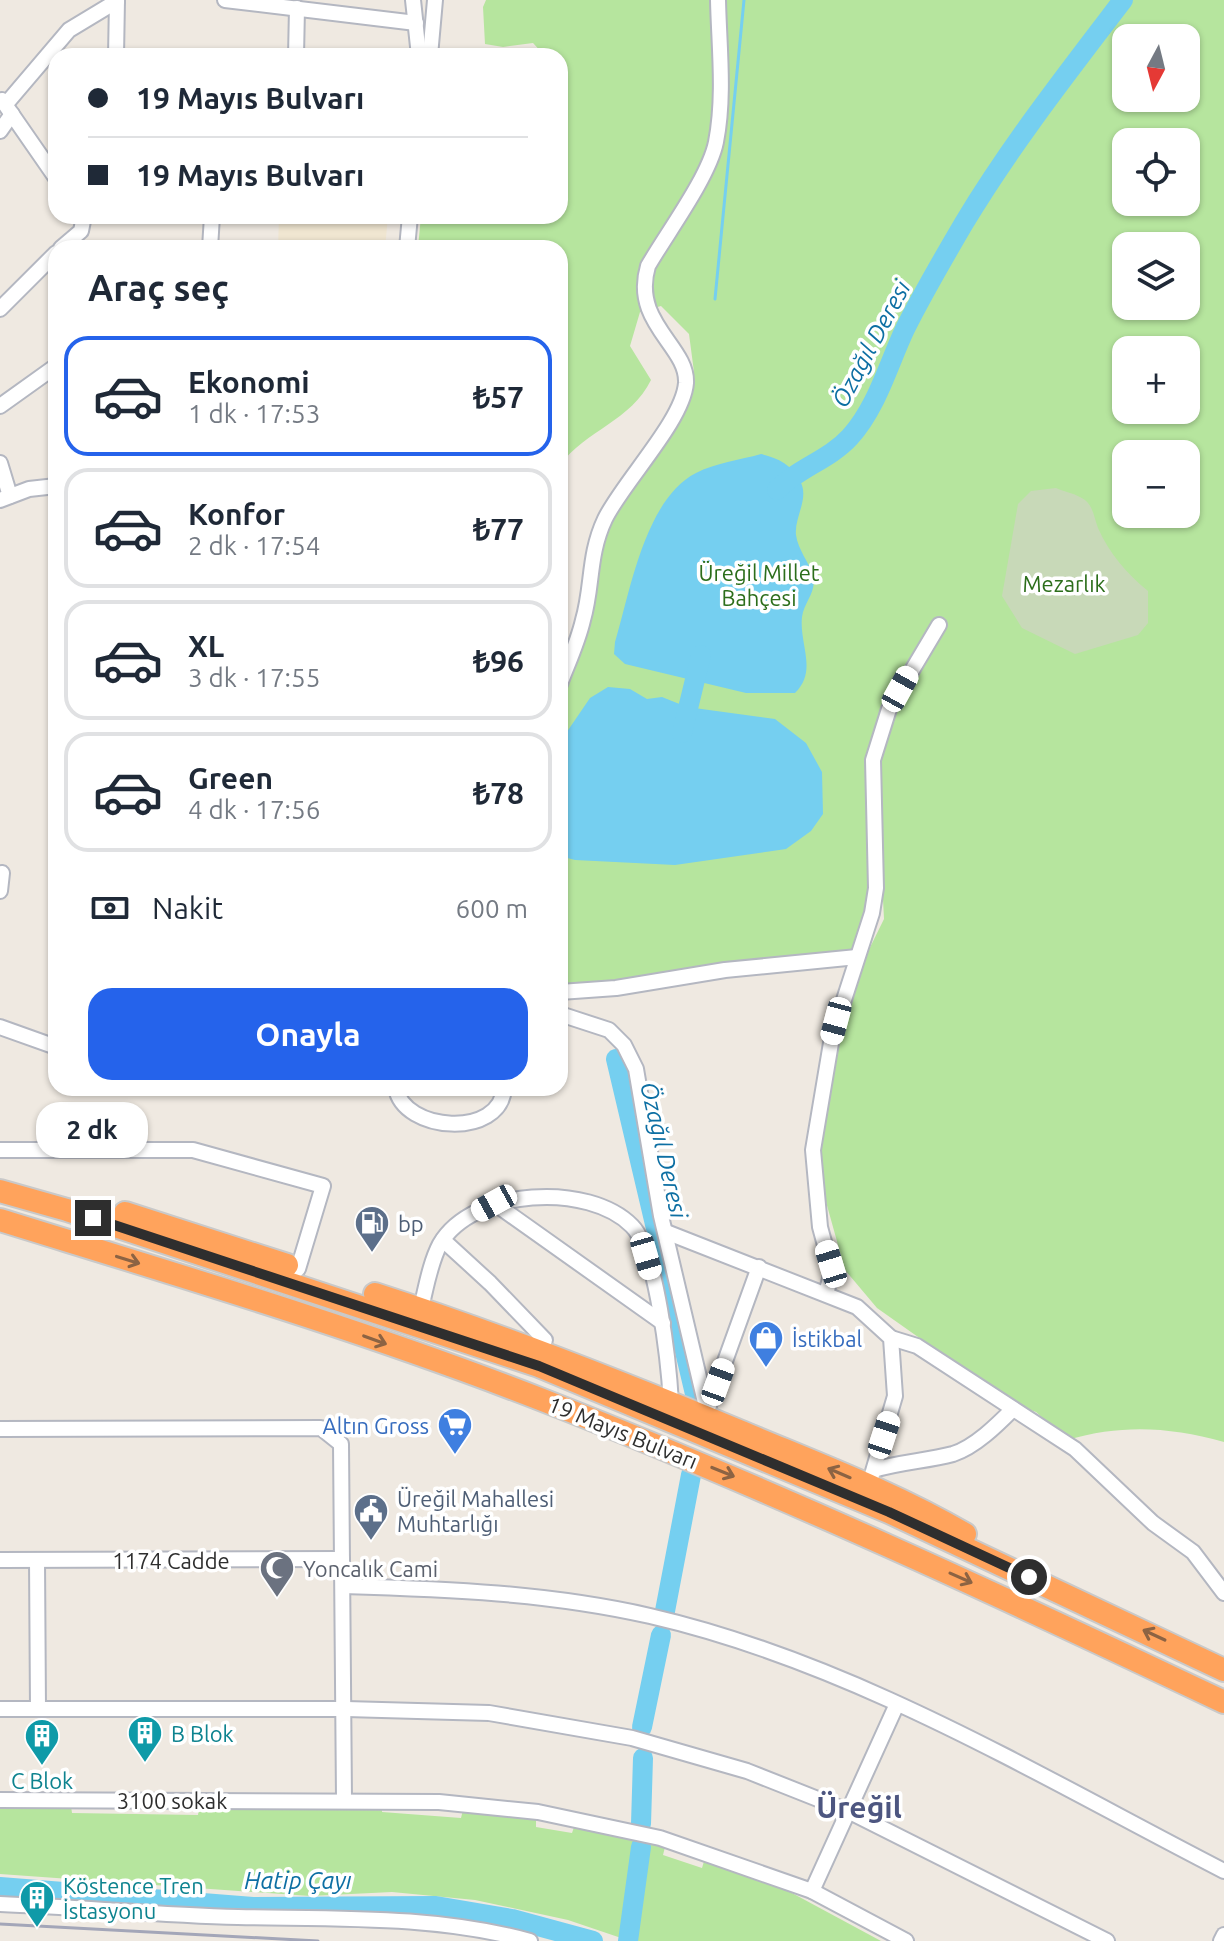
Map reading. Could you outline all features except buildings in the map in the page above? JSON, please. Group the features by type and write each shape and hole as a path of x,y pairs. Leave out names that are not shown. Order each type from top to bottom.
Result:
{"highway":[{"path":"0,1177 188,1232 421,1308 706,1414 759,1440 871,1478 976,1540 1029,1577"},
{"name":"19 Mayıs Bulvarı","path":"0,1191 195,1251 539,1366 889,1512 1224,1670"},
{"name":"19 Mayıs Bulvarı","path":"0,1220 286,1308 537,1398 759,1488 1009,1600 1224,1702"},
{"path":"195,1251 304,1271"},
{"path":"731,1446 759,1440"}],"street":[{"path":"116,48 117,0"},
{"path":"54,48 69,30 117,0"},
{"path":"225,0 416,23"},
{"path":"413,0 418,48"},
{"path":"431,48 435,0"},
{"path":"568,662 584,619 588,576 605,520 677,410 686,382 681,364 652,318 643,282 648,266 706,168 716,143 720,83 718,0"},
{"path":"296,48 297,8"},
{"path":"0,131 6,105 48,55"},
{"path":"6,105 48,166"},
{"path":"68,240 81,224"},
{"path":"0,309 48,261"},
{"path":"0,406 48,372"},
{"path":"0,463 5,498 29,489 48,487"},
{"path":"826,1294 832,1271 820,1227 813,1150 832,1037 872,913 876,888 873,760 876,740 911,669 939,625"},
{"path":"0,891 2,873"},
{"path":"568,991 616,988 725,970 857,957"},
{"path":"568,1017 609,1030 624,1045 636,1069 666,1232 706,1414"},
{"path":"0,1027 48,1044"},
{"path":"396,1096 405,1109 425,1119 466,1123 485,1118 497,1107 501,1096"},
{"path":"0,1150 193,1150 323,1186 304,1271"},
{"path":"421,1308 432,1264 443,1240 463,1220 494,1203 532,1196 563,1197 620,1217 634,1227 663,1323 671,1403"},
{"path":"494,1203 663,1323"},
{"path":"666,1232 857,1307 891,1338 917,1346 1075,1449 1153,1523 1193,1552 1224,1593"},
{"path":"443,1240 545,1340"},
{"path":"706,1414 759,1267"},
{"path":"871,1478 895,1396 891,1338"},
{"path":"871,1478 956,1453 994,1428 1013,1409"},
{"path":"0,1429 321,1428 341,1444 346,1709 344,1800"},
{"name":"1174 Cadde","path":"0,1560 342,1559"},
{"path":"37,1560 38,1709"},
{"path":"343,1586 481,1591 556,1598 650,1616 799,1662 897,1704 1224,1871"},
{"path":"812,1891 897,1704"},
{"path":"0,1709 346,1709 489,1713 632,1738 747,1771 848,1811 1107,1941"},
{"name":"3100 sokak","path":"0,1800 439,1802 538,1812 660,1838 812,1891 906,1941"},
{"path":"0,1904 194,1916 389,1919 489,1931 530,1941"},
{"path":"1221,1941 1224,1935"}],"shaded area":[{"path":"279,224 387,224 386,240 278,240"}],"green space":[{"name":"Üreğil Millet Bahçesi","path":"486,0 1224,0 1224,1442 1146,1429 1107,1431 1067,1440 1036,1412 1013,1404 877,1308 845,1270 821,1184 821,1145 837,1031 851,986 884,919 876,761 879,722 868,764 871,881 856,949 599,985 568,987 568,678 586,632 605,530 625,494 670,435 693,394 694,372 689,334 661,306 640,312 630,346 651,380 632,406 568,456 568,240 419,240 420,224 568,224 568,48 538,48 533,43 503,47 485,44 483,7"},
{"name":"Mezarlık","path":"1056,488 1088,503 1113,554 1148,591 1148,623 1138,635 1075,654 1022,628 1002,596 1018,504 1031,491"},
{"path":"0,1805 71,1806 72,1813 198,1815 199,1808 382,1805 382,1812 461,1818 463,1810 536,1819 536,1827 572,1833 574,1827 665,1847 663,1855 702,1868 705,1858 779,1886 881,1941 630,1941 568,1920 475,1900 392,1892 310,1896 0,1874"}],"water":[{"path":"761,454 789,466 803,487 796,535 814,582 802,617 807,666 802,685 795,693 746,693 625,664 614,654 615,642 642,548 664,503 678,486 696,473"},
{"path":"608,687 630,689 647,699 662,697 687,707 775,719 806,743 822,772 823,814 811,831 786,849 675,865 568,858 568,730 590,698"}],"waterway":[{"path":"715,299 744,0"},
{"name":"Özağıl Deresi","path":"777,490 842,445 868,413 912,316 964,223 1020,137 1123,0"},
{"name":"Özağıl Deresi","path":"682,733 701,655"},
{"name":"Özağıl Deresi","path":"616,1059 695,1394"},
{"name":"Özağıl Deresi","path":"665,1611 691,1475"},
{"name":"Özağıl Deresi","path":"642,1727 661,1635"},
{"name":"Özağıl Deresi","path":"641,1824 643,1758"},
{"name":"Özağıl Deresi","path":"628,1941 641,1847"},
{"name":"Hatip Çayı","path":"0,1887 253,1907 436,1906 512,1919 593,1941"}],"railway":[{"path":"0,1924 318,1941"}],"place":[{"name":"bp","path":"372,1254"},
{"name":"İstikbal","path":"766,1369"},
{"name":"Altın Gross","path":"455,1456"},
{"name":"Üreğil Mahallesi Muhtarlığı","path":"371,1542"},
{"name":"Yoncalık Cami","path":"277,1599"},
{"name":"B Blok","path":"145,1764"},
{"name":"C Blok","path":"42,1767"},
{"name":"Köstence Tren İstasyonu","path":"37,1929"}],"district":[{"name":"Üreğil","path":"859,1807"}],"route":[{"path":"93,1218 539,1366 889,1512 1029,1577"}]}
